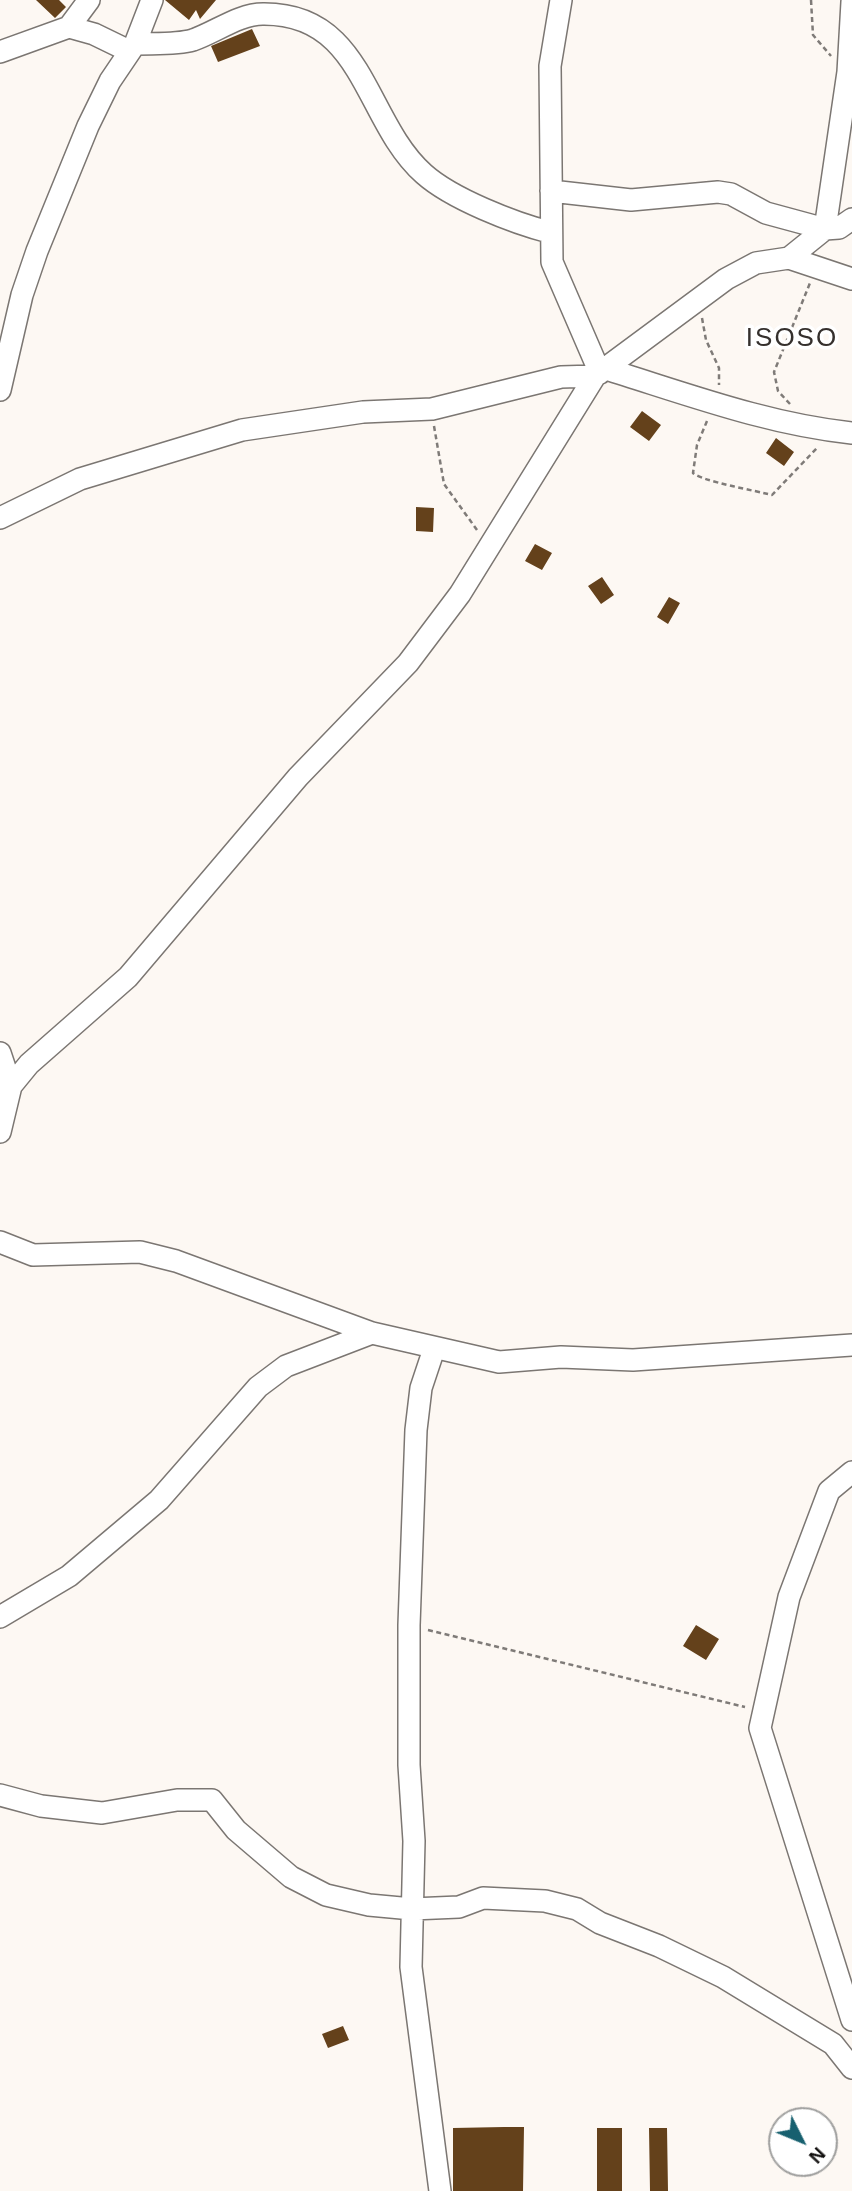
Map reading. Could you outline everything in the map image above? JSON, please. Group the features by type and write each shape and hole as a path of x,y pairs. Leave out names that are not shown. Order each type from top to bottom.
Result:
{"street":[{"path":"2,54 69,27 89,0"},
{"path":"0,390 6,340 61,191 88,126 132,48 152,0"},
{"path":"561,0 550,66 549,232 552,262 600,373"},
{"path":"842,226 852,2"},
{"path":"69,27 132,48 191,41 261,14 310,23 331,36 348,55 403,151 425,176 499,215 549,232"},
{"path":"551,191 631,200 718,192 731,194 766,213 842,226"},
{"path":"0,1132 11,1086 29,1064 128,977 298,777 408,663 439,624 600,373 726,279 757,263 789,258 842,226"},
{"path":"789,258 852,279"},
{"path":"0,518 79,479 242,430 363,412 432,409 561,377 600,373 818,429 852,433"},
{"path":"0,1053 11,1086"},
{"path":"0,1242 33,1255 140,1252 176,1261 372,1334 499,1362 561,1357 633,1360 852,1345"},
{"path":"0,1617 68,1576 159,1500 258,1387 286,1366 372,1334"},
{"path":"434,1349 421,1388 416,1430 409,1625 409,1765 414,1841 411,1967 440,2191"},
{"path":"852,1472 829,1491 789,1597 760,1728 852,2020"},
{"path":"0,1796 41,1806 102,1813 177,1800 212,1800 236,1830 291,1877 346,1902 412,1909 458,1907 483,1898 545,1901 577,1909 600,1923 659,1946 723,1977 833,2044 852,2068"}],"path":[{"path":"811,0 813,35 848,72"},
{"path":"699,301 706,340 719,368 720,381 696,446 693,473 709,482 727,482 772,495 818,447 818,429 778,391 774,372 806,296 814,266"},
{"path":"432,409 444,484 490,548"},
{"path":"409,1625 762,1712"}],"building":[{"path":"36,0 59,0 66,7 55,18"},
{"path":"165,0 216,0 200,19 196,10 189,20"},
{"path":"252,29 260,46 218,62 211,46"},
{"path":"642,411 661,425 649,441 630,427"},
{"path":"776,438 794,452 784,466 766,453"},
{"path":"416,507 434,508 433,532 416,531"},
{"path":"535,544 552,553 542,570 525,561"},
{"path":"602,577 614,595 601,604 588,586"},
{"path":"669,597 680,603 668,624 657,617"},
{"path":"696,1625 719,1639 706,1660 683,1646"},
{"path":"343,2026 349,2040 328,2048 322,2034"},
{"path":"524,2127 523,2191 453,2191 453,2128"},
{"path":"597,2128 622,2128 622,2191 597,2191"},
{"path":"649,2128 667,2128 668,2191 650,2191"}],"district":[{"name":"ISOSO","path":"792,339"}]}
